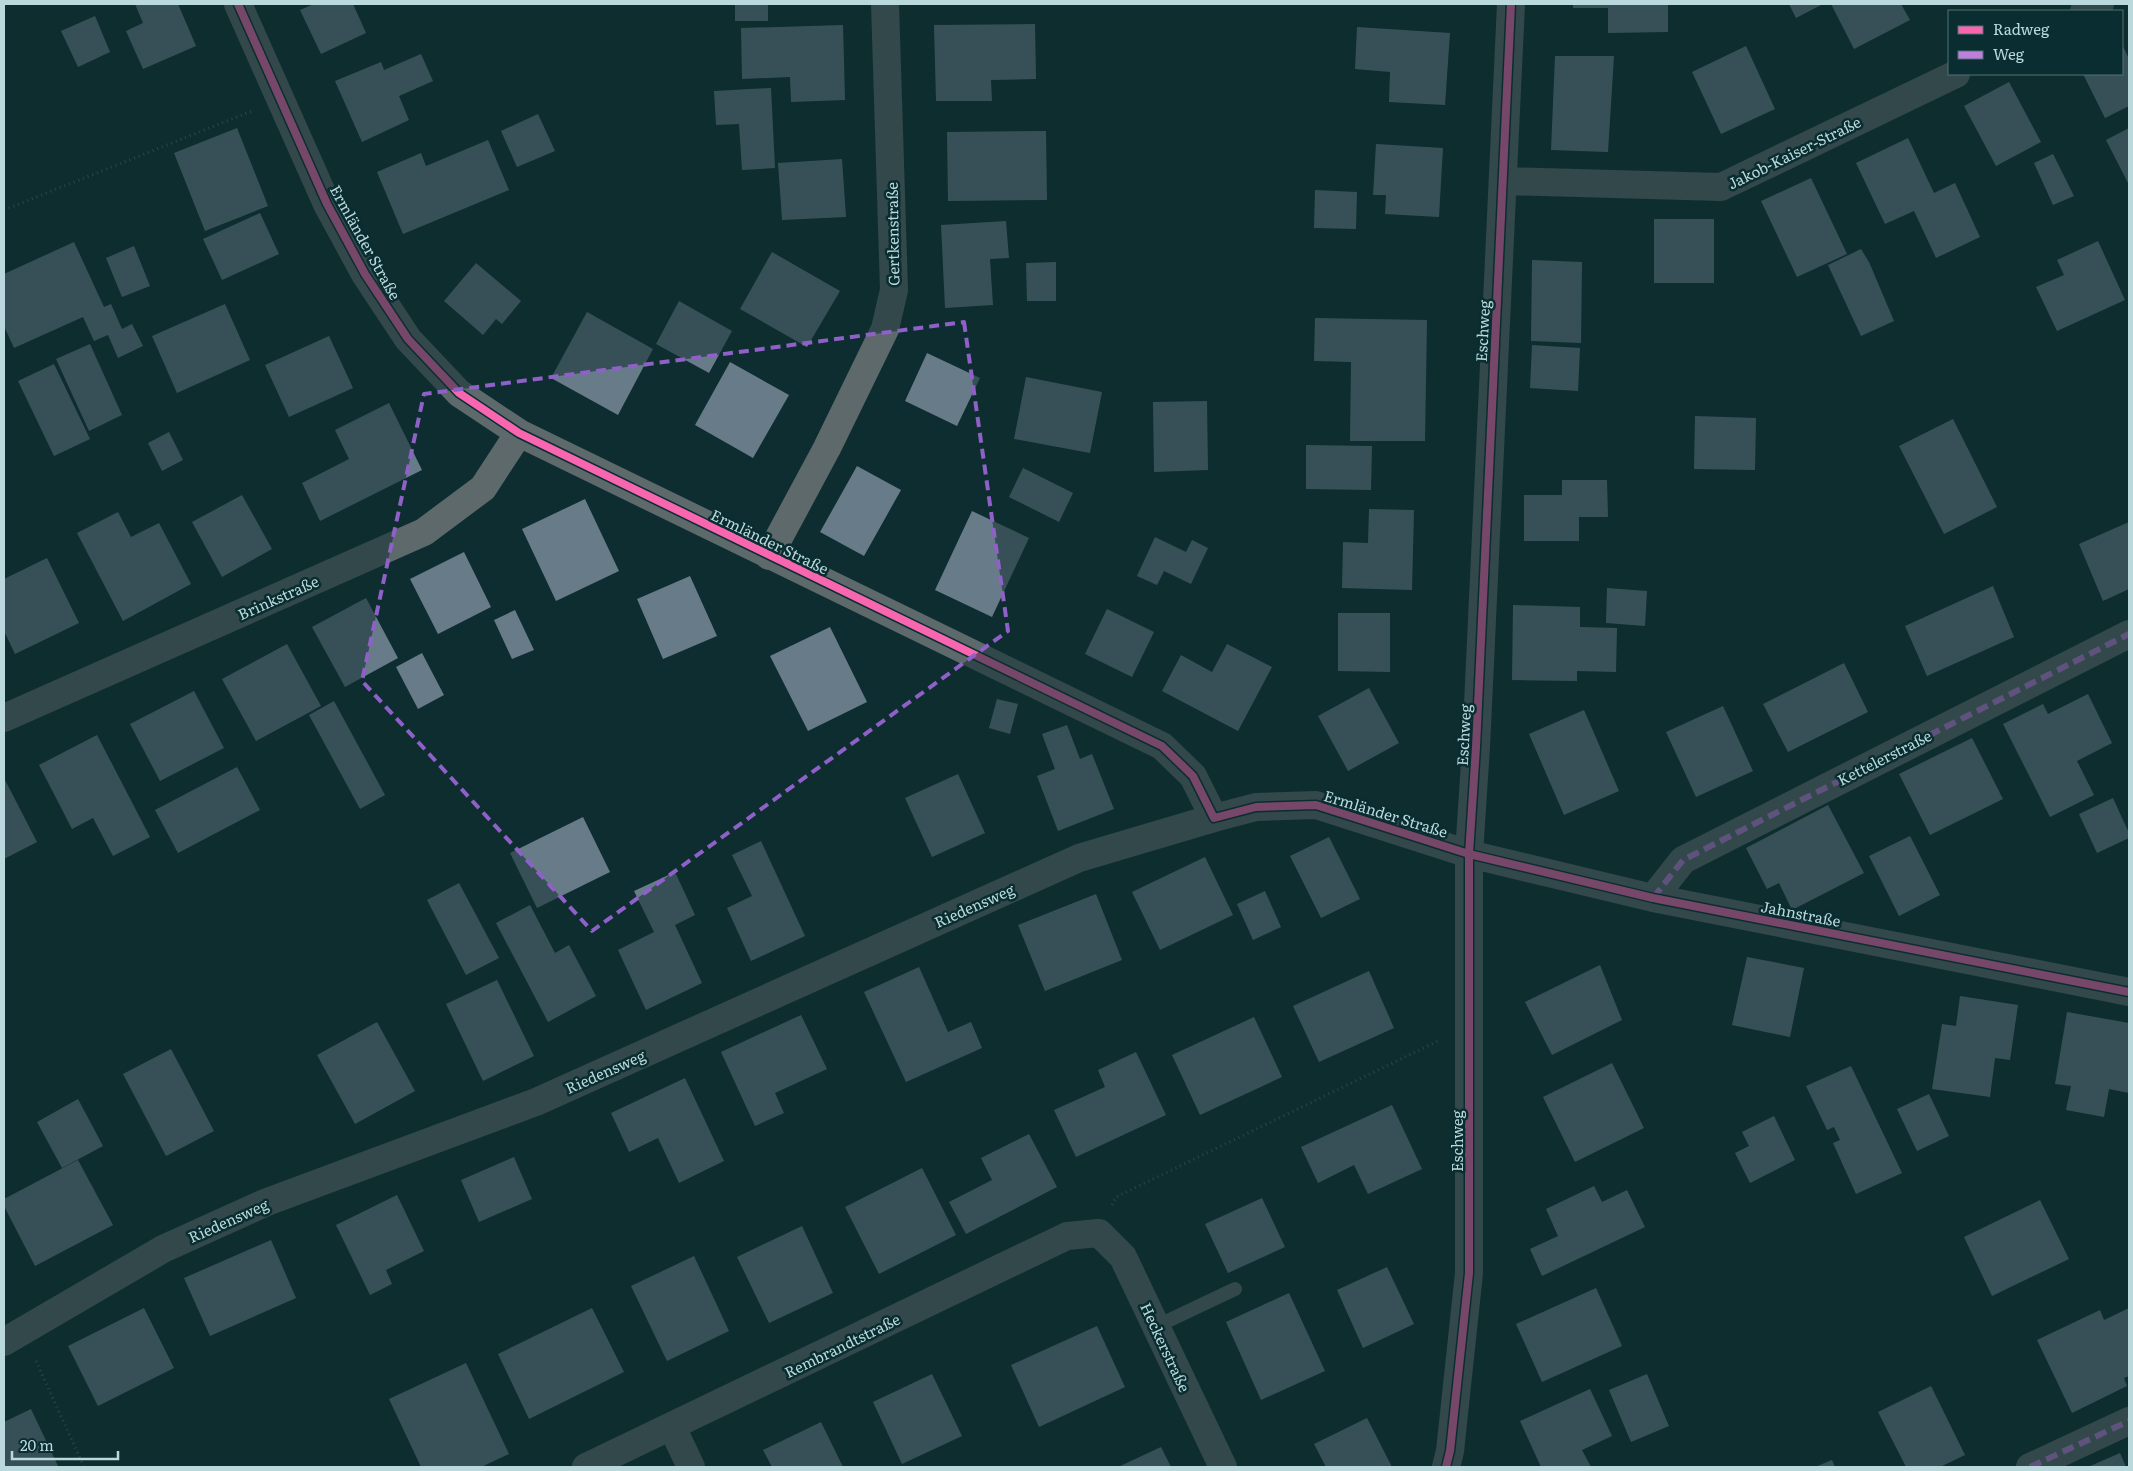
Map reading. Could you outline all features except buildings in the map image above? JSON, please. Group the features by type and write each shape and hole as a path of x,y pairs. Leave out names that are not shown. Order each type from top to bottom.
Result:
{"street":[{"name":"Ermländer Straße","path":"238,4 335,220 365,274 408,339 459,393 519,433 1162,746 1193,776 1214,818 1256,807 1316,805 1469,854"},
{"name":"Gertkenstraße","path":"769,556 827,448 885,329 894,290 885,4"},
{"name":"Eschweg","path":"1446,1467 1450,1451 1469,1273 1469,854 1476,747 1511,4"},
{"path":"2086,10 2100,4"},
{"name":"Jakob-Kaiser-Straße","path":"1503,181 1721,186 1954,75"},
{"name":"Brinkstraße","path":"4,718 424,532 484,488 519,433"},
{"name":"Kettelerstraße","path":"1652,898 1682,860 2129,634"},
{"name":"Riedensweg","path":"13,1337 163,1250 267,1202 536,1102 1079,858 1214,818"},
{"name":"Jahnstraße","path":"1469,854 1652,898 2129,992"},
{"name":"Heckerstraße","path":"1099,1232 1123,1256 1223,1467"},
{"name":"Rembrandtstraße","path":"586,1467 1067,1236 1099,1232"},
{"path":"2030,1467 2129,1421"},
{"path":"672,1427 691,1467"}],"lane":[{"path":"1157,1326 1235,1289"}],"path":[{"path":"4,210 280,99"},
{"path":"1099,1232 1116,1197 1470,1025"},
{"path":"13,1337 84,1467"}],"highlighted area":[{"path":"964,322 1008,631 592,931 362,681 424,394"}],"marked path":[{"path":"1653,898 1683,860 2129,634"},
{"path":"2030,1467 2129,1421"}],"cycle path":[{"path":"238,4 327,204 365,274 408,339 459,393 519,433 1162,746 1193,776 1214,818 1256,807 1316,805 1469,854 1653,898 2129,992"},
{"path":"1446,1467 1450,1451 1469,1273 1469,854 1476,747 1511,4"}]}
